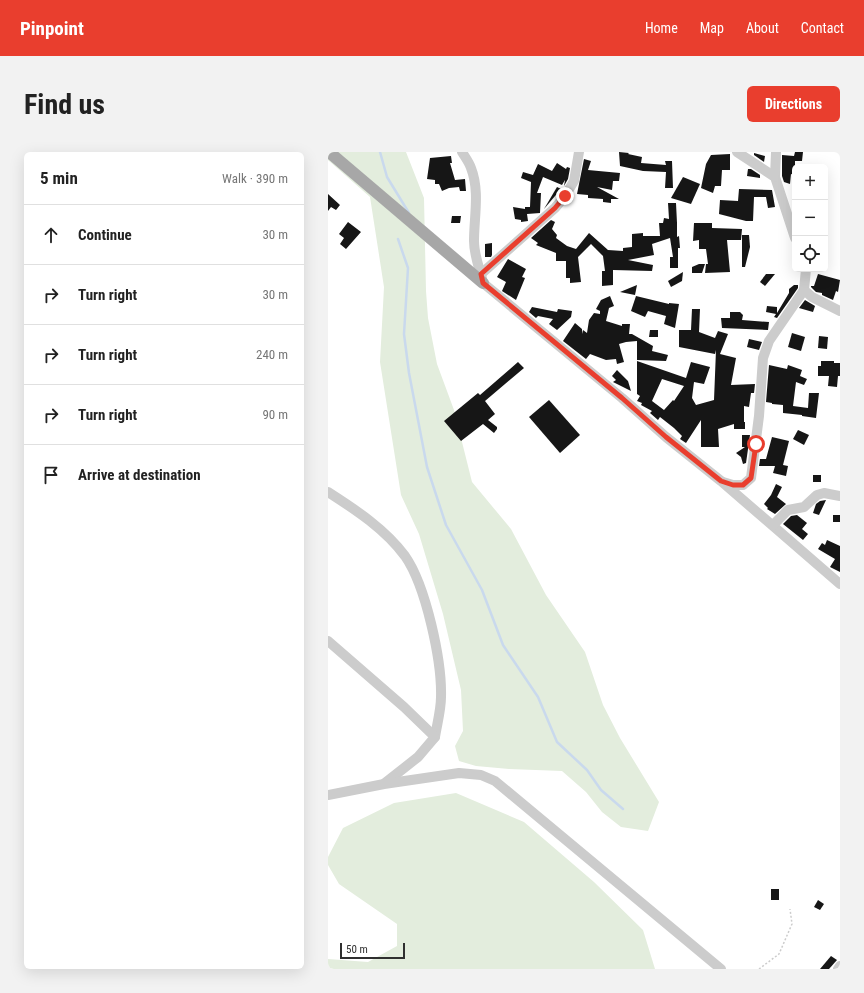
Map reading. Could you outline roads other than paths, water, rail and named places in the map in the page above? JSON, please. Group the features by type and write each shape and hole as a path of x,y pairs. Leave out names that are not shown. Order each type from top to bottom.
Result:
{"main road":[{"path":"329,152 482,279"}],"street":[{"path":"462,152 471,166 474,175 476,203 474,242 482,279 666,437 721,481 840,584"},
{"path":"482,279 555,208 565,196 574,181 579,152"},
{"path":"737,152 775,177"},
{"path":"776,152 775,177 794,236"},
{"path":"721,481 733,485 743,485 751,478 759,416 763,358 769,341 804,290 806,272"},
{"path":"804,290 812,297 840,311"},
{"path":"328,492 377,526 404,556 415,572 434,635 439,668 441,698 435,737 418,757 384,784"},
{"path":"773,526 788,510 804,507 817,495 824,493 840,496"},
{"path":"328,641 404,707 435,737"},
{"path":"328,795 384,784 459,773 481,775 495,781 720,969"}],"waterway":[{"path":"380,152 387,177 409,213"},
{"path":"398,239 408,268 404,334 409,373 427,467 446,525 482,590 503,645 538,697 557,742 587,770 601,790 623,809"}]}
